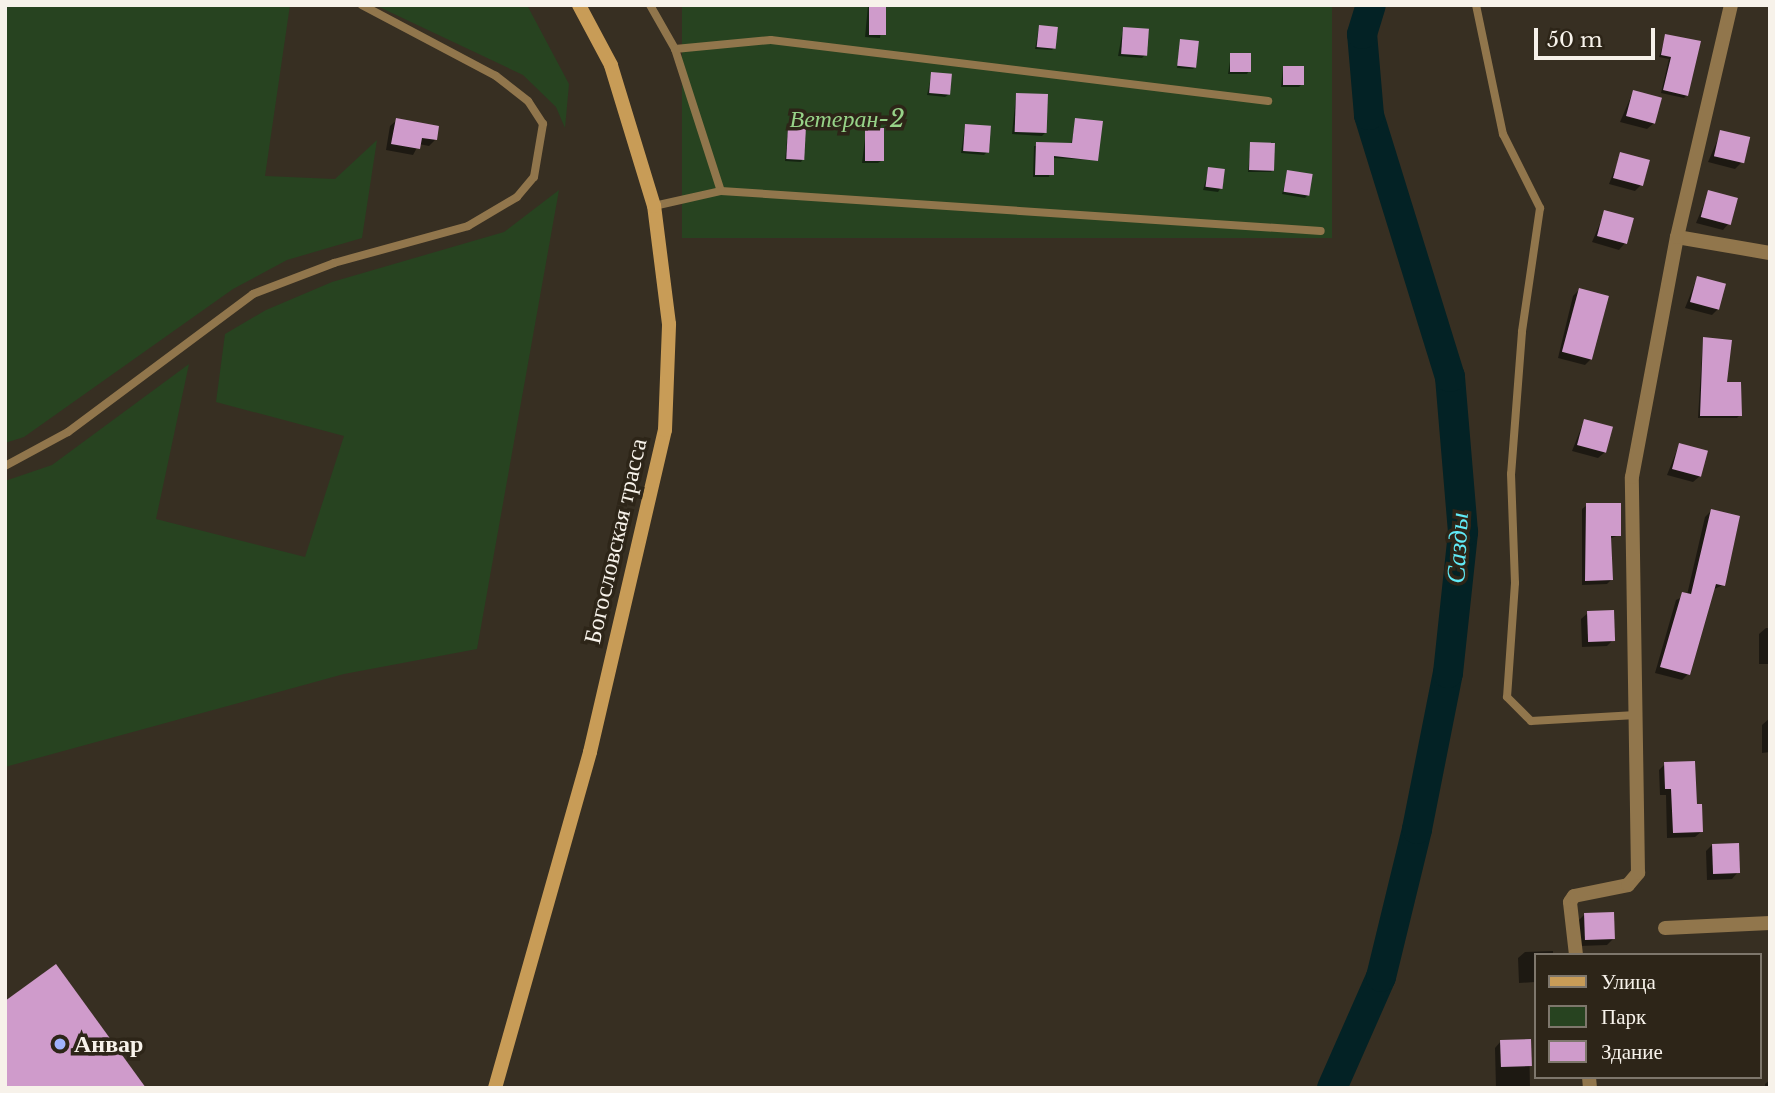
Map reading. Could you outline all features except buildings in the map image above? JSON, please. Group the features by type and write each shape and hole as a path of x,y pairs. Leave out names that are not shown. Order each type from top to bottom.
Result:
{"main road":[{"name":"Богословская трасса","path":"495,1088 590,752 665,430 669,324 654,206 611,65 579,5"}],"street":[{"path":"1576,953 1570,902 1574,896 1628,885 1638,873 1632,477 1677,237 1731,5"},
{"path":"1677,237 1770,253"},
{"path":"1665,928 1770,923"}],"lane":[{"path":"5,466 68,432 253,294 334,263 468,226 517,197 534,177 542,124 528,101 496,76 362,5"},
{"path":"650,5 675,49 721,191"},
{"path":"1476,5 1503,134 1540,208 1522,332 1511,474 1515,583 1507,697 1531,720 1636,715"},
{"path":"675,49 771,40 1268,101"},
{"path":"654,206 721,191 1321,231"}],"green space":[{"path":"5,5 290,5 265,176 335,179 377,140 362,238 287,260 233,289 24,437 5,443"},
{"path":"375,5 527,5 569,84 565,128 556,107 523,75"},
{"name":"Ветеран-2","path":"682,5 1332,5 1332,238 682,238"},
{"path":"559,190 477,649 344,674 5,767 5,481 52,465 189,364 156,519 305,557 344,436 216,402 225,334 266,310 332,282 504,232"}],"waterway":[{"name":"Сазды","path":"1332,1088 1381,977 1417,829 1448,673 1463,532 1450,377 1369,115 1362,34 1371,5"}],"place":[{"name":"Анвар","path":"60,1044"}]}
